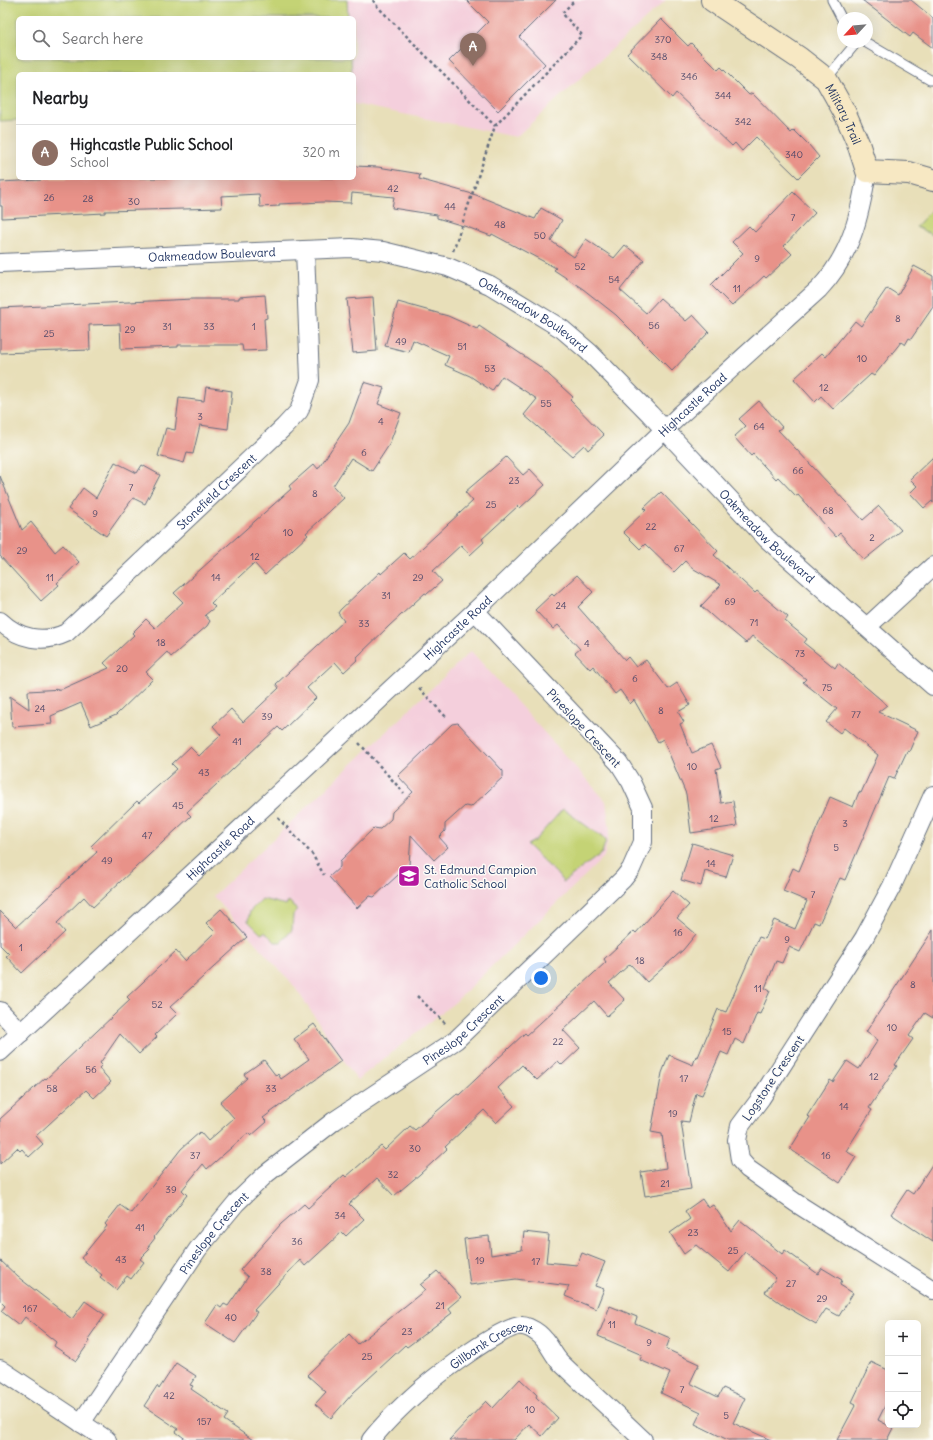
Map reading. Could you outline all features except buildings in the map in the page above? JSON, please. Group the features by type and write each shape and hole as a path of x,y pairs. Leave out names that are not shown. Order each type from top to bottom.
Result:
{"street":[{"name":"Military Trail","path":"712,0 799,58 826,79 846,113 867,171"},
{"path":"867,171 908,173 933,180"},
{"name":"Highcastle Road","path":"0,1052 475,611 665,430 805,303 830,278 846,252 859,215 867,171"},
{"name":"Oakmeadow Boulevard","path":"0,263 350,248 383,251 448,267 490,285 562,329 588,352 665,430 767,539 933,686"},
{"name":"Stonefield Crescent","path":"0,621 8,629 28,638 53,639 66,633 284,427 299,411 310,380 305,250"},
{"path":"867,627 933,566"},
{"name":"Pineslope Crescent","path":"81,1423 198,1249 236,1203 266,1174 334,1121 405,1072 430,1058 459,1036 623,879 631,869 643,842 643,808 631,782 619,763 475,611"},
{"name":"Logstone Crescent","path":"933,795 892,886 864,938 761,1098 740,1126 737,1140 740,1160 748,1169 796,1203 933,1290"},
{"path":"0,1011 21,1033"},
{"name":"Gillbank Crescent","path":"371,1440 409,1400 452,1366 498,1334 511,1328 522,1326 538,1334 549,1344 559,1361 643,1440"},
{"path":"0,1369 107,1440"}],"lane":[{"path":"832,0 838,12"},
{"path":"873,47 930,80 933,80"},
{"path":"826,79 852,48"}],"path":[{"path":"374,0 375,4 495,126"},
{"path":"448,267 495,126 582,35 562,14 575,0"},
{"path":"406,674 447,718"},
{"path":"347,730 404,793"},
{"path":"266,805 312,854 324,875"},
{"path":"418,996 459,1036"}],"shaded area":[{"path":"347,0 666,0 516,137 356,104 356,72 352,72 351,60 356,60 356,16 348,16"},
{"name":"St. Edmund Campion Catholic School","path":"471,651 606,801 610,830 604,857 454,1003 357,1080 294,986 213,896"}],"green space":[{"path":"0,0 347,0 348,16 16,16 16,60 351,60 352,72 16,72 16,120 0,121"},
{"path":"933,208 933,235 916,227"},
{"path":"563,809 606,840 602,853 563,882 556,873 527,845 534,841"},
{"path":"262,899 286,905 289,901 297,910 293,915 292,930 281,942 275,942 265,932 261,934 248,921 250,911"}],"place":[{"name":"Highcastle Public School","path":"473,66"},
{"name":"St. Edmund Campion Catholic School","path":"409,876"}]}
